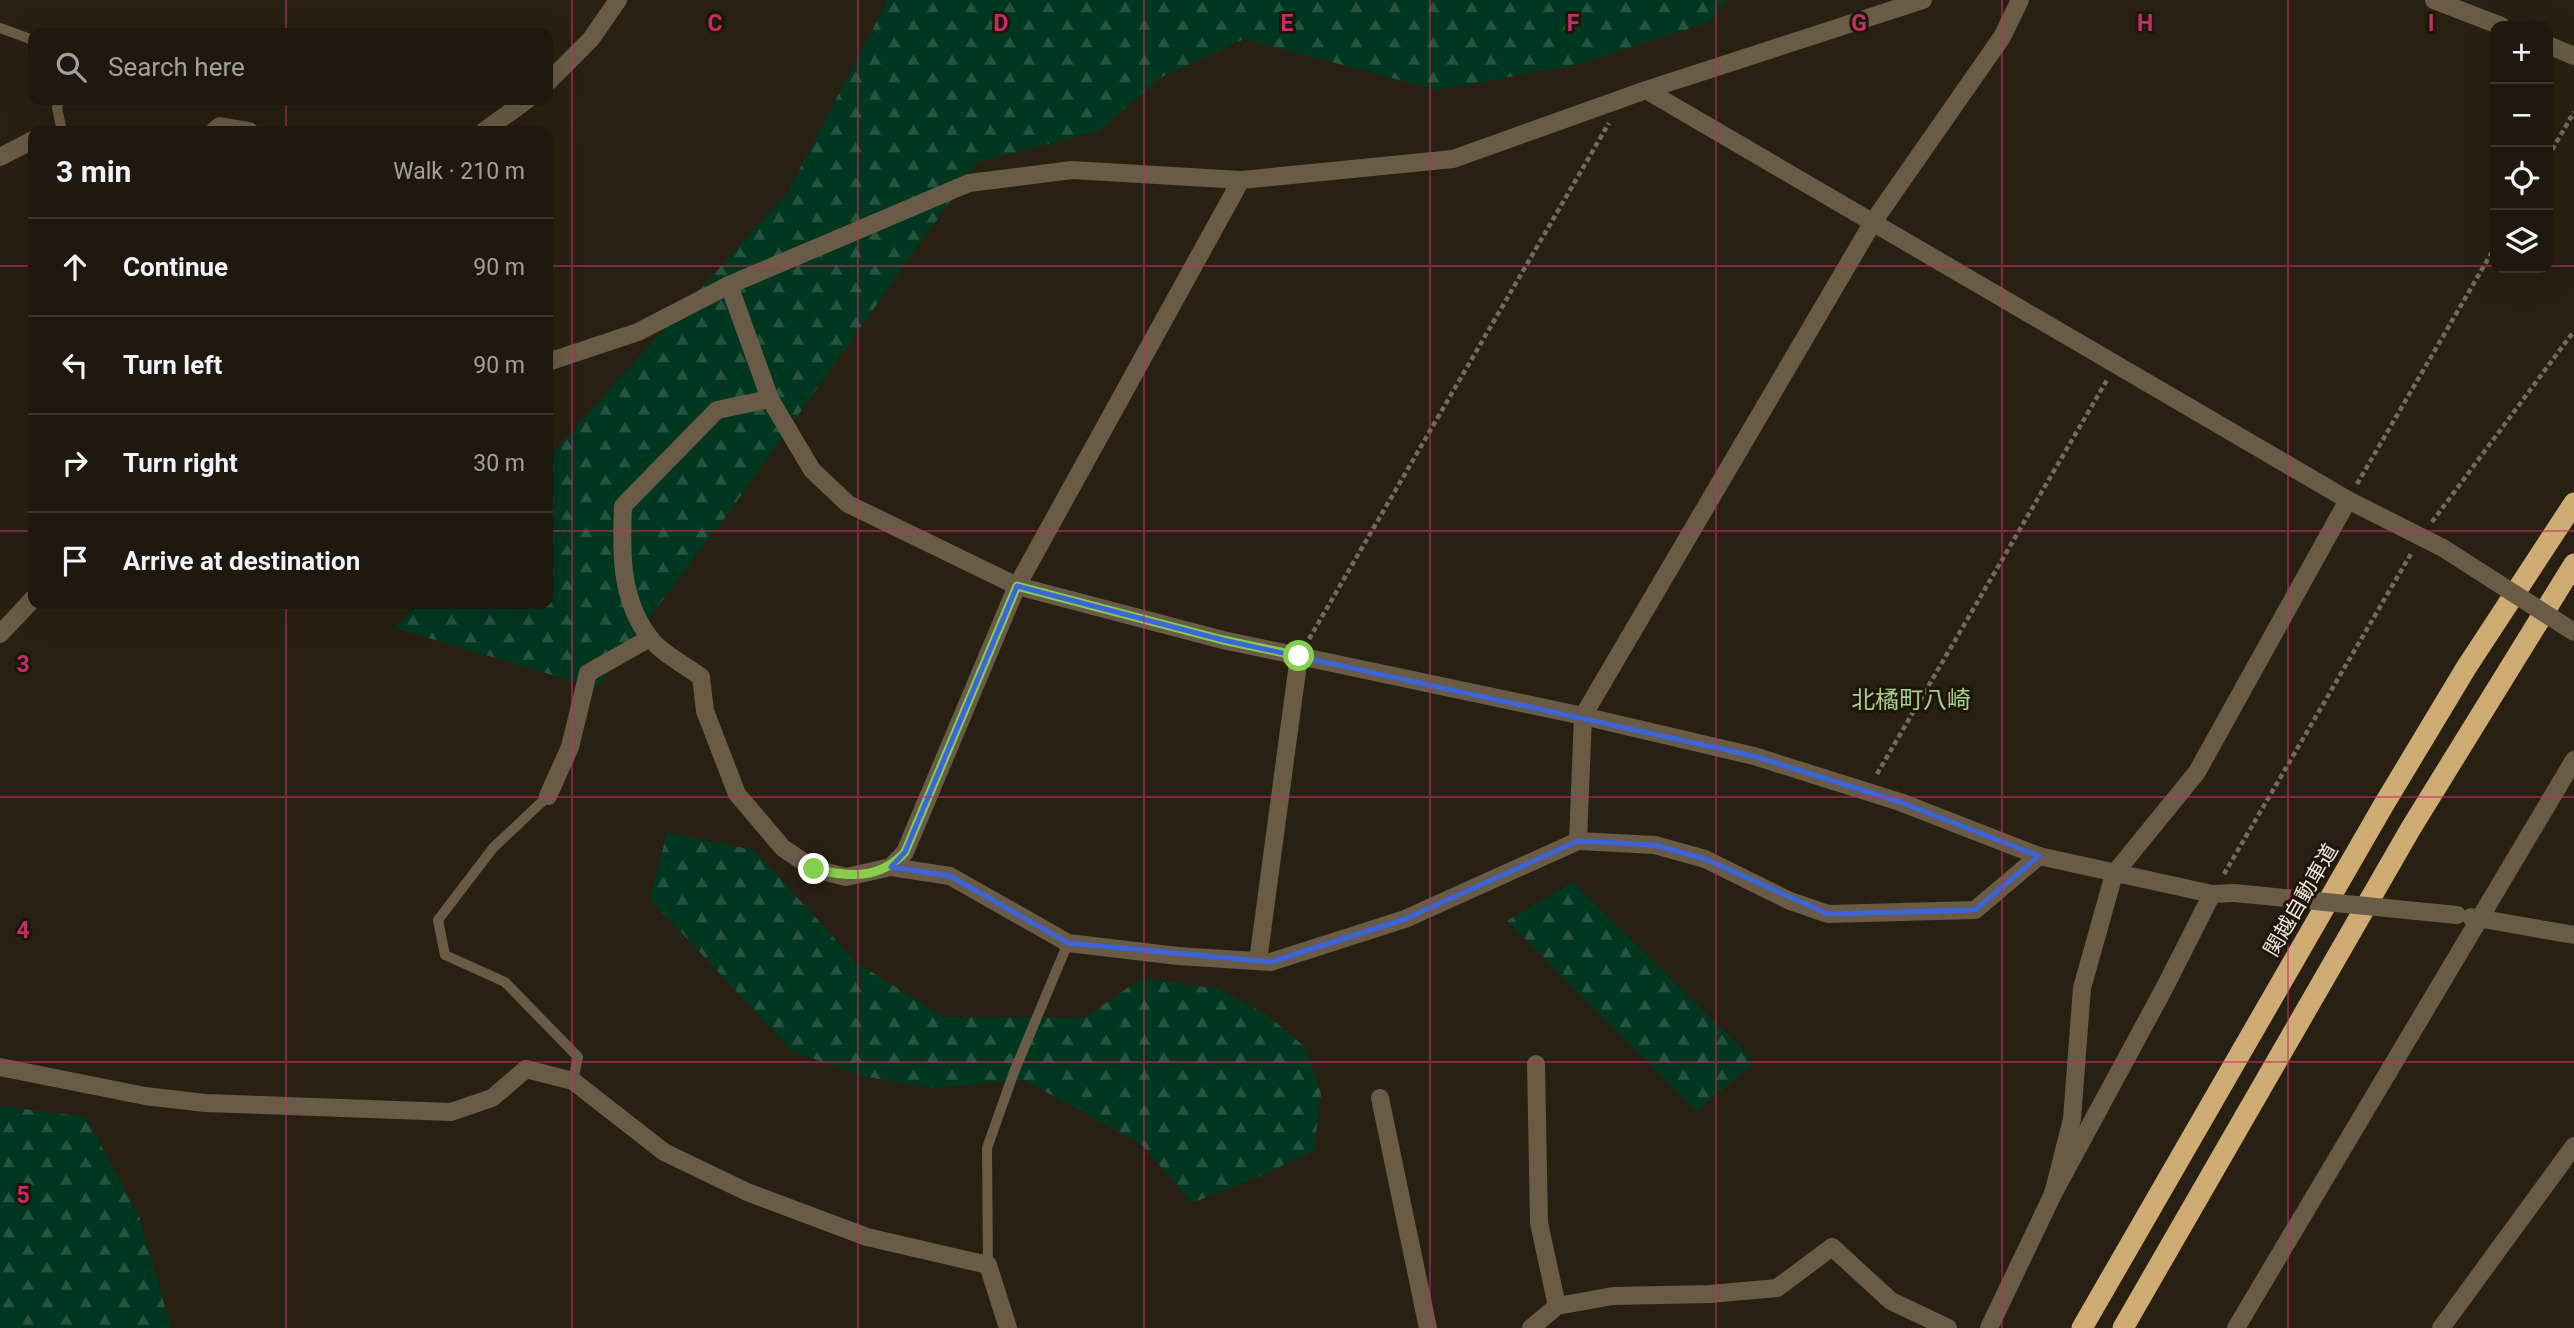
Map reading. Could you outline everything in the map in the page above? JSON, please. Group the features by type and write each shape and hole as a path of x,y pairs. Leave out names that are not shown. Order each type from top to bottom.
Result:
{"highway":[{"name":"関越自動車道","path":"2082,1328 2390,794 2466,668 2574,503"},
{"path":"2123,1328 2411,828 2574,564"}],"street":[{"path":"553,77 591,39 618,0"},
{"path":"553,360 638,332 729,285 969,183 1072,170 1241,180 1453,159 1646,90 1923,0"},
{"path":"1578,841 1583,716 1873,222 2002,37 2020,0"},
{"path":"2434,0 2490,22"},
{"path":"2553,47 2574,56"},
{"path":"1646,90 2348,500 2443,548 2574,632"},
{"path":"491,126 520,105"},
{"path":"0,157 28,143"},
{"path":"891,867 905,852 1017,586 1241,180"},
{"path":"729,285 770,400 811,470 848,504 1017,586 1223,640 1583,716 1754,756 1867,791 2039,856 2114,874 2212,894 2234,893 2457,915 2574,935"},
{"path":"770,400 717,410 623,506 621,552 628,598 650,638 701,677 705,711 737,794 783,848 814,869 846,877 891,867 950,876 1068,943 1178,956 1271,962 1405,919 1578,841 1655,845 1705,859 1790,901 1828,914 1975,910 2039,856"},
{"path":"2053,1194 2072,1119 2082,988 2114,874 2197,772 2348,500"},
{"path":"0,634 28,604"},
{"path":"548,796 570,747 588,673 650,638"},
{"path":"1258,961 1299,656"},
{"path":"2236,1328 2574,761"},
{"path":"1989,1328 2053,1194 2212,894"},
{"path":"1536,1064 1539,1223 1557,1306"},
{"path":"0,1067 145,1096 205,1103 451,1112 492,1098 526,1069 573,1081 664,1152 747,1192 867,1237 988,1265 1008,1328"},
{"path":"1380,1098 1428,1328"},
{"path":"2441,1328 2574,1146"},
{"path":"1531,1328 1557,1306 1613,1296 1710,1294 1777,1288 1832,1247 1891,1301 1948,1328"}],"lane":[{"path":"0,28 28,38"},
{"path":"58,105 61,126"},
{"path":"548,796 493,848 438,920 445,955 505,982 578,1057 573,1081"},
{"path":"988,1265 987,1148 1014,1072 1068,943"}],"path":[{"path":"1299,656 1624,98"},
{"path":"2553,148 2574,112"},
{"path":"2348,500 2490,256"},
{"path":"2212,894 2421,537 2574,331"},
{"path":"1867,791 2116,364"}],"highlighted area":[{"path":"1017,586 1223,640 1754,756 1900,802 2039,856 1975,910 1828,914 1705,859 1655,845 1578,841 1405,919 1271,962 1068,943 950,876 891,867 905,852"}],"green space":[{"path":"888,0 1727,0 1710,22 1576,65 1437,90 1244,39 1160,78 1099,131 978,162 732,508 596,688 395,628 412,609 553,609 553,452 787,193"},
{"path":"667,833 754,850 856,962 943,1017 1084,1018 1142,978 1219,989 1267,1015 1306,1048 1321,1094 1314,1150 1263,1175 1192,1203 1141,1144 1024,1080 931,1088 862,1076 792,1051 650,899"},
{"path":"1573,882 1755,1062 1697,1111 1507,921"},
{"path":"0,1106 86,1117 139,1216 171,1328 0,1328"}],"district":[{"name":"北橘町八崎","path":"1911,700"}],"route":[{"path":"814,869 846,877 891,867 905,852 1017,586 1223,640 1299,656"}]}
